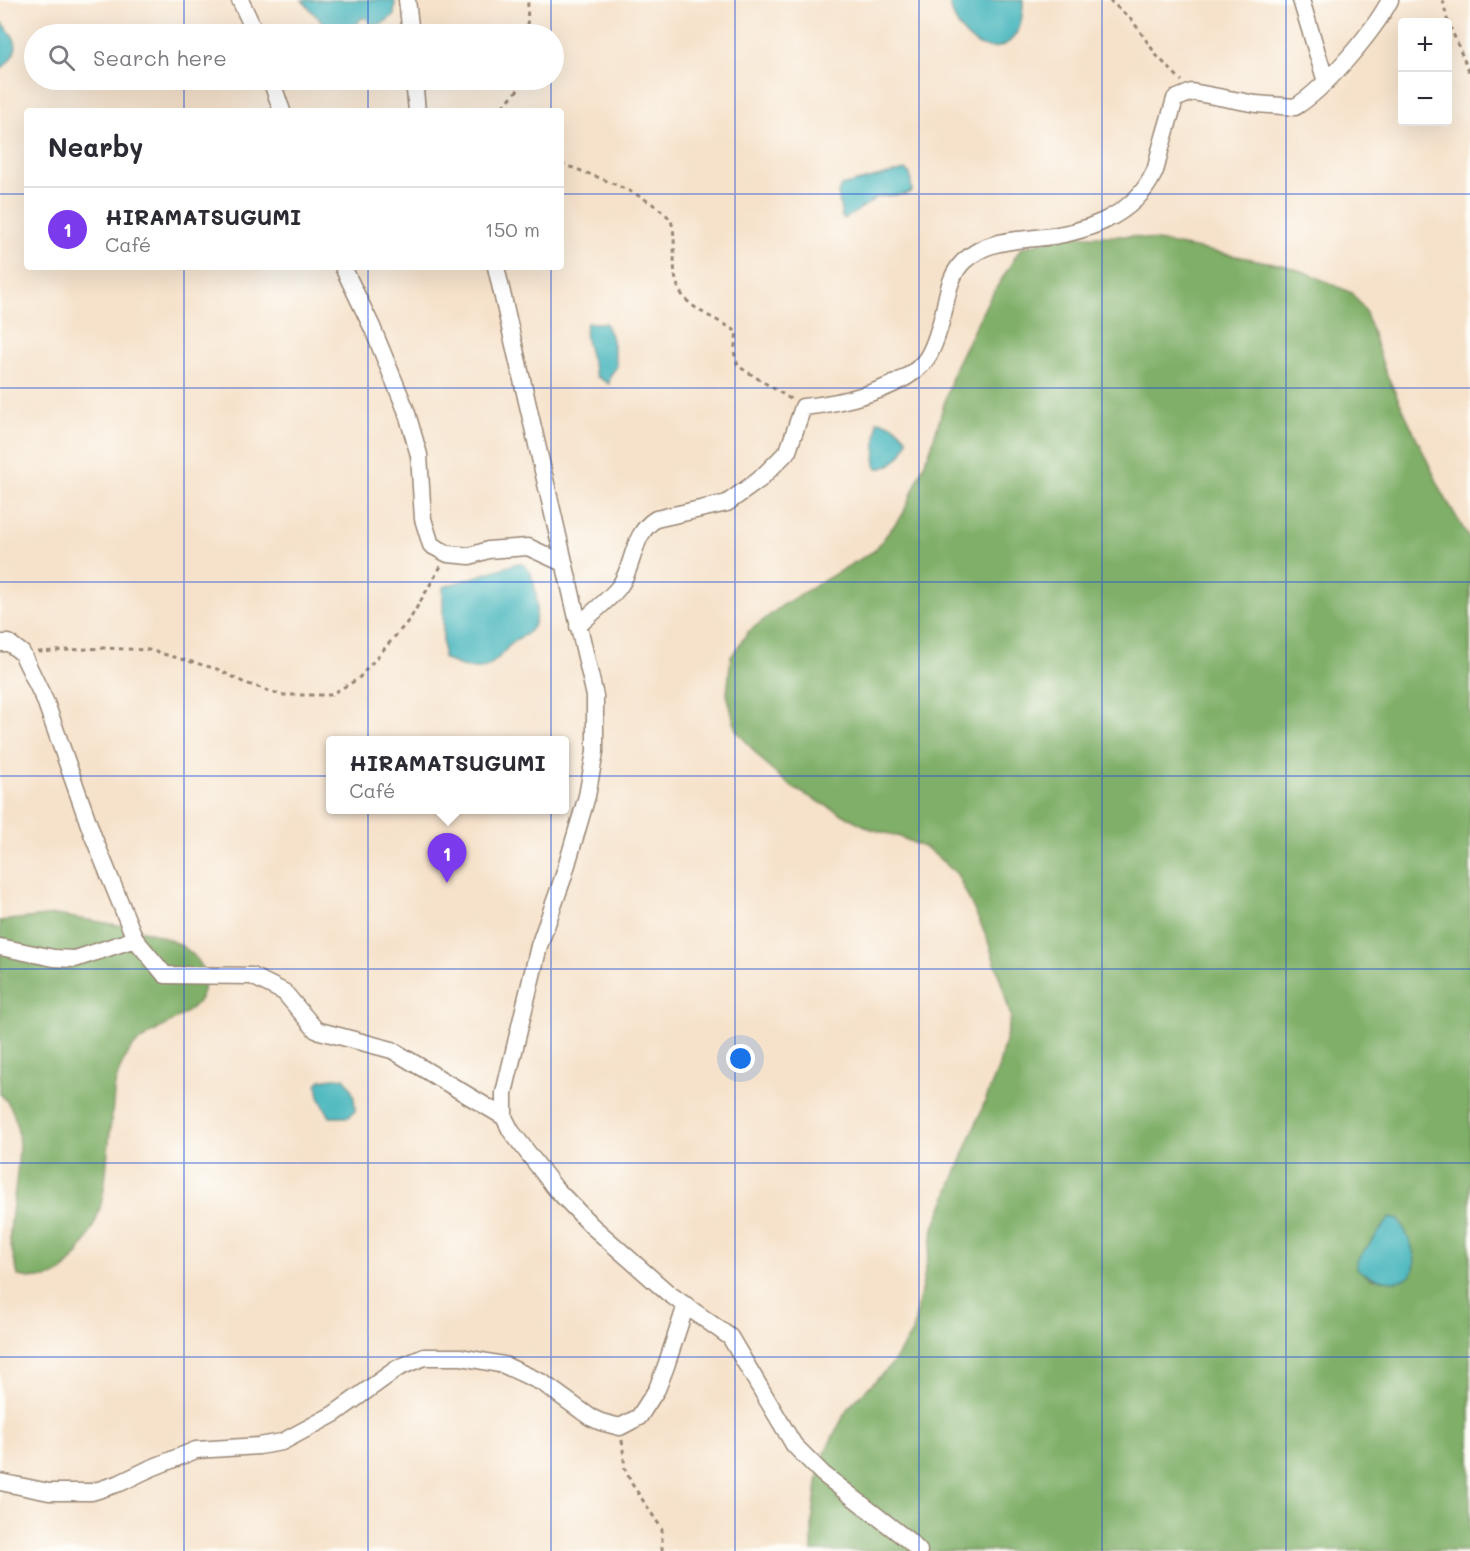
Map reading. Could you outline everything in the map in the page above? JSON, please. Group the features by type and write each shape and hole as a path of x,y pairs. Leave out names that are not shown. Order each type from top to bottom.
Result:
{"street":[{"path":"240,0 251,24"},
{"path":"407,0 410,24"},
{"path":"1301,0 1326,82"},
{"path":"578,626 619,587 640,535 647,525 656,519 727,503 759,480 788,451 803,407 832,404 882,389 915,371 927,358 940,327 954,273 964,261 985,246 1012,240 1059,236 1084,231 1119,212 1140,194 1154,173 1175,99 1192,92 1256,105 1295,107 1326,82 1382,15 1390,0"},
{"path":"275,90 281,108"},
{"path":"415,90 417,108"},
{"path":"344,270 372,327 406,410 419,455 423,519 431,545 448,554 470,556 489,550 528,547 563,563"},
{"path":"497,270 595,696 595,752 587,796 563,878 539,946 504,1093 504,1117 511,1131 555,1188 592,1226 668,1293 730,1337 794,1445 823,1474 919,1551"},
{"path":"0,643 9,643 22,653 46,703 93,836 135,939 165,975 252,976 284,992 316,1030 392,1050 504,1117"},
{"path":"0,947 75,960 135,939"},
{"path":"0,1482 49,1492 92,1492 120,1483 149,1468 196,1450 259,1446 282,1442 334,1414 398,1368 424,1357 461,1357 504,1365 543,1383 590,1417 620,1426 639,1417 657,1389 686,1305"}],"path":[{"path":"527,24 528,0"},
{"path":"1109,0 1132,20 1157,56 1192,92"},
{"path":"1443,0 1447,19 1470,74"},
{"path":"500,108 518,90"},
{"path":"564,165 584,170 625,189 668,214 672,225 675,278 683,296 696,308 736,332 734,352 738,366 803,407"},
{"path":"22,653 103,648 149,650 217,669 245,683 282,695 330,695 358,680 410,619 448,554"},
{"path":"620,1426 625,1468 632,1484 662,1529 662,1551"}],"green space":[{"path":"1065,236 1131,236 1283,265 1352,293 1365,310 1385,371 1443,494 1470,540 1470,1551 812,1551 812,1523 820,1461 848,1408 893,1363 913,1331 934,1228 998,1069 1011,1017 986,935 957,874 928,849 900,837 871,829 793,788 768,767 736,730 727,694 731,657 748,632 784,604 874,551 903,514 931,448 955,367 988,301 1021,248","holes":["1390,1218 1399,1220 1405,1232 1384,1280 1371,1278 1363,1273"]},
{"path":"56,915 119,925 167,939 186,949 199,962 204,983 200,998 193,1007 139,1042 126,1057 115,1086 104,1187 95,1221 81,1249 68,1266 54,1276 36,1278 18,1276 10,1239 19,1143 17,1124 11,1107 0,1094 0,921"}],"water":[{"path":"302,0 395,0 394,15 382,24 371,24 366,18 362,18 357,24 325,24"},
{"path":"949,0 1023,0 1021,22 1014,37 1003,45 990,48 977,44 965,34 955,20"},
{"path":"0,21 11,34 16,45 12,56 0,70"},
{"path":"905,170 910,174 912,191 906,194 878,197 845,219 842,218 838,193 841,186"},
{"path":"587,323 605,323 611,336 617,366 610,376 609,384 596,376 586,341"},
{"path":"877,421 895,427 907,440 903,451 896,459 888,466 877,469 875,465"},
{"path":"518,563 529,572 537,602 535,621 530,630 485,667 467,667 443,658 443,587"},
{"path":"344,1078 351,1089 355,1111 349,1117 330,1117 319,1097 317,1084 321,1080"},
{"path":"1390,1218 1399,1220 1411,1243 1415,1263 1410,1275 1396,1281 1378,1279 1362,1272 1357,1268 1356,1261"}],"place":[{"name":"HIRAMATSUGUMI","path":"447,883"}]}
